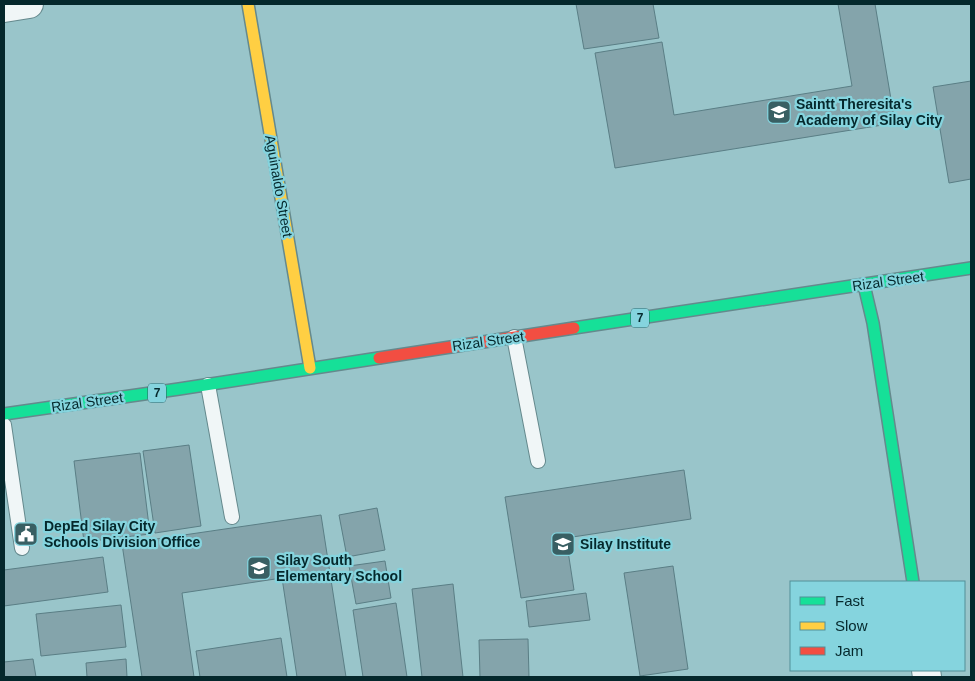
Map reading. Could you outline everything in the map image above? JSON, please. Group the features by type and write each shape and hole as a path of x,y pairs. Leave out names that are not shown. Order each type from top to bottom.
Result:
{"main road":[{"name":"Aguinaldo Street","path":"248,4 310,368"},
{"name":"Rizal Street","path":"4,414 208,385 971,268"},
{"path":"864,285 872,323 913,581"}],"lane":[{"path":"514,337 538,461"},
{"path":"208,385 232,516"},
{"path":"4,425 22,548"}],"building":[{"path":"576,4 653,4 659,38 584,49"},
{"path":"838,4 875,4 895,123 615,168 595,53 662,42 674,115 852,86"},
{"path":"971,81 971,179 949,183 933,87"},
{"path":"189,445 201,526 155,533 143,451"},
{"path":"140,453 150,534 84,542 74,461"},
{"path":"684,470 691,519 566,538 574,590 521,598 505,497"},
{"path":"377,508 385,550 347,557 339,515"},
{"path":"321,515 346,677 297,677 282,578 182,593 194,677 142,677 122,544"},
{"path":"103,557 108,592 4,606 4,570"},
{"path":"385,561 391,598 356,604 349,566"},
{"path":"673,566 688,669 640,676 624,573"},
{"path":"453,584 463,677 422,677 412,589"},
{"path":"586,593 590,620 529,627 526,601"},
{"path":"396,603 407,677 363,677 353,610"},
{"path":"121,605 126,647 41,656 36,614"},
{"path":"281,638 287,677 200,677 196,651"},
{"path":"528,639 529,677 480,677 479,640"},
{"path":"33,659 36,677 4,677 4,662"},
{"path":"126,659 127,677 87,677 86,663"}],"traffic: fast":[{"path":"574,328 971,268"},
{"path":"864,285 873,323 913,581"},
{"path":"4,414 379,358"}],"traffic: slow":[{"path":"248,4 310,368"}],"traffic: jam":[{"path":"379,358 574,328"}],"place":[{"name":"Saintt Theresita's Academy of Silay City","path":"779,112"},
{"name":"DepEd Silay City Schools Division Office","path":"26,534"},
{"name":"Silay Institute","path":"563,544"},
{"name":"Silay South Elementary School","path":"259,568"}]}
